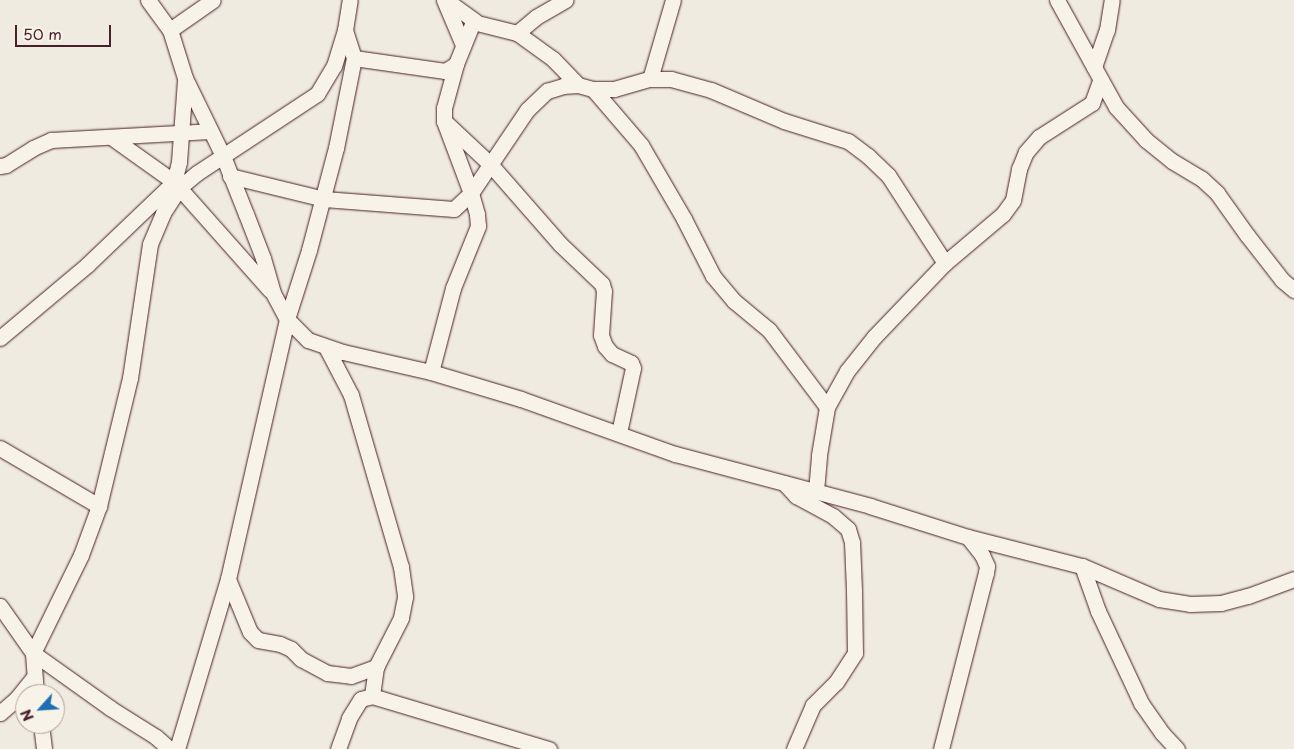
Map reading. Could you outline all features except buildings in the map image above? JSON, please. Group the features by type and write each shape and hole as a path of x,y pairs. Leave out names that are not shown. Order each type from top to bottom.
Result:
{"street":[{"path":"148,0 170,30 185,78 223,156 263,258 273,292 287,320 308,340 326,347 431,372 521,399 675,454 816,491 968,537 1082,566 1159,599 1190,604 1221,603 1248,596 1294,579"},
{"path":"170,30 213,0"},
{"path":"0,338 73,278 176,185 263,132 317,94 334,66 345,30 350,0"},
{"path":"445,0 475,21 517,33 536,44 578,85"},
{"path":"445,0 463,45"},
{"path":"517,33 536,17 565,0"},
{"path":"650,79 673,0"},
{"path":"1057,0 1116,107 1146,140 1172,161 1202,179 1217,193 1258,250 1282,280 1294,290"},
{"path":"816,491 818,455 827,406 846,371 874,337 945,262 1003,214 1013,200 1019,170 1026,152 1039,137 1092,103 1112,0"},
{"path":"431,372 453,288 478,226 477,214 471,193 444,121 444,108 456,64 472,24 475,21"},
{"path":"177,749 228,579 287,320 324,199 354,58 345,30"},
{"path":"354,58 445,71 456,64"},
{"path":"35,684 33,652 81,555 99,506 130,378 150,244 176,185 182,134 185,78"},
{"path":"230,176 324,199 454,209 471,193 527,110 540,97 554,88 578,85 593,89 614,89 650,79 671,79 711,90 784,121 848,141 868,156 888,175 945,262"},
{"path":"593,89 641,145 684,219 713,276 734,301 769,330 827,406"},
{"path":"444,121 490,164 560,244 602,284 604,291 601,335 605,346 612,354 630,363 633,368 619,433"},
{"path":"2,167 33,148 51,140 210,131"},
{"path":"111,137 176,185 273,292"},
{"path":"326,347 351,395 401,567 405,597 401,618 376,667 372,696"},
{"path":"3,454 99,506"},
{"path":"783,482 796,496 833,516 848,529 852,542 854,590 855,653 836,682 813,705 794,749"},
{"path":"941,749 987,566 968,537"},
{"path":"1082,566 1098,611 1141,703 1162,733 1177,749"},
{"path":"228,579 250,632 258,640 280,644 291,649 306,663 327,673 352,676 376,667"},
{"path":"0,606 33,652 110,708 156,737 170,749"},
{"path":"0,713 17,698 34,677"},
{"path":"338,749 349,718 361,699 372,696 549,749"},
{"path":"42,734 44,749"}]}
